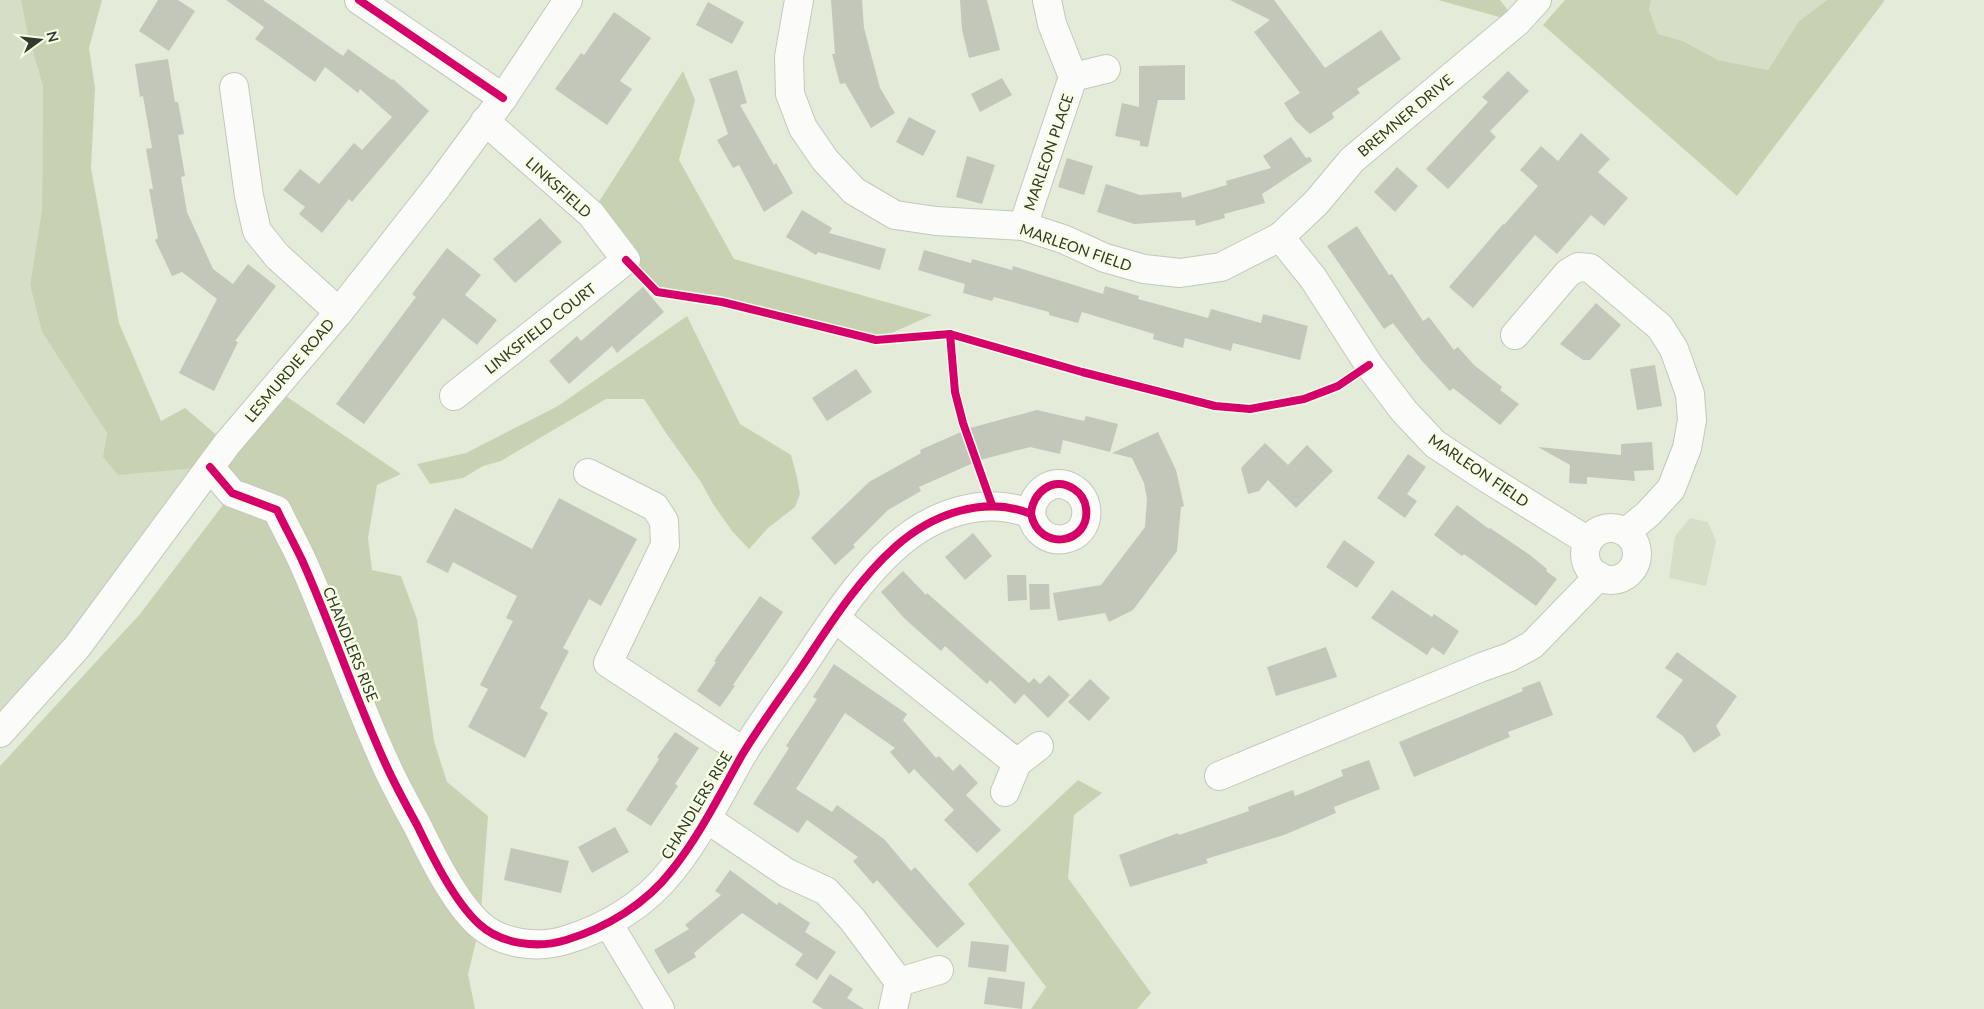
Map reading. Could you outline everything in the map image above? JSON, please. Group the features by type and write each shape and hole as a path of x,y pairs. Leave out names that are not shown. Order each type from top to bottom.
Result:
{"street":[{"path":"359,0 502,98"},
{"name":"LESMURDIE ROAD","path":"0,733 77,647 245,422 339,312 438,186 502,98 568,0"},
{"name":"MARLEON FIELD","path":"798,0 789,57 790,94 803,128 826,160 854,191 895,215 936,221 1023,226 1063,239 1121,263 1144,269 1180,273 1221,268 1280,238 1313,278 1369,365 1404,411 1435,444 1588,541"},
{"name":"MARLEON PLACE","path":"1023,226 1073,77 1052,24 1047,0"},
{"name":"BREMNER DRIVE","path":"1280,238 1316,204 1352,160 1517,22 1537,0"},
{"name":"MARLEON PLACE","path":"1073,77 1106,69"},
{"path":"234,87 249,196 257,231 277,256 339,312"},
{"name":"LINKSFIELD","path":"485,121 591,214 626,260"},
{"name":"LINKSFIELD COURT","path":"454,396 626,260"},
{"path":"1515,335 1568,273 1578,267 1590,268 1660,327 1674,349 1690,394 1692,420 1688,448 1671,489 1648,514 1626,532"},
{"name":"CHANDLERS RISE","path":"210,467 232,493 277,510 302,560 386,766 429,850 462,904 480,925 505,940 536,945 557,943 578,937 608,924 644,898 671,872 707,819 744,752 835,618 855,592 897,545 944,516 966,508 992,505 1018,509 1031,514"},
{"name":"CHANDLERS RISE","path":"588,473 654,507 664,521 665,545 608,663 744,752"},
{"path":"1618,529 1626,532 1636,546 1635,563 1630,571 1616,579 1607,579 1599,576 1588,565 1585,557 1588,541 1601,530 1618,529"},
{"path":"1219,776 1510,657 1532,645 1599,576"},
{"path":"835,618 1016,764"},
{"path":"1005,792 1016,764 1039,746"},
{"name":"CHANDLERS RISE","path":"707,819 787,873 826,891 852,919 899,982"},
{"path":"608,924 660,1009"},
{"path":"893,1009 899,982 939,970"}],"green space":[{"path":"0,0 21,0 27,32 43,86 42,209 30,285 42,332 108,433 210,467 0,733"},
{"path":"21,0 102,0 89,48 95,88 91,168 119,323 161,421 185,408 227,444 274,388 401,474 377,485 368,538 372,570 401,576 417,619 434,741 447,782 488,816 480,925 468,974 475,1009 0,1009 0,766 140,614 232,493 209,467 118,475 103,457 107,433 42,332 30,285 42,209 43,86 27,32"},
{"path":"1438,0 1500,0 1517,22"},
{"path":"1565,0 1651,0 1649,9 1658,34 1683,41 1718,60 1768,70 1799,21 1827,0 1885,0 1737,196 1543,25"},
{"path":"1651,0 1827,0 1799,21 1768,70 1718,60 1683,41 1658,34 1649,9"},
{"path":"683,71 695,100 679,160 734,259 932,315 876,340 722,302 657,292 626,260 591,214"},
{"path":"687,316 740,424 791,455 797,477 800,494 795,507 768,528 749,549 732,531 713,504 701,482 644,399 606,399 501,461 483,466 463,478 430,484 417,464 466,453 558,406"},
{"path":"1690,518 1708,522 1716,541 1706,586 1669,578 1675,536"},
{"path":"1078,780 1102,793 1074,815 1068,878 1151,993 1137,1009 1031,1009 1046,987 968,884"}],"building":[{"path":"158,0 178,0 195,11 169,51 139,31"},
{"path":"226,0 263,0 343,56 348,49 393,79 429,111 352,202 349,199 322,233 299,214 305,207 283,190 300,169 319,184 354,143 362,150 392,117 360,89 358,93 325,67 315,82 255,39 264,27"},
{"path":"831,0 862,0 864,28 880,88 895,113 871,128 845,83 840,84 832,54 835,54"},
{"path":"960,0 987,0 1000,50 969,58 962,30"},
{"path":"1230,0 1274,0 1325,68 1381,30 1401,59 1357,89 1360,93 1332,113 1334,118 1310,134 1295,120 1284,103 1300,93 1254,32 1270,20"},
{"path":"708,2 744,22 732,44 696,25"},
{"path":"614,12 651,38 620,81 632,89 607,125 555,89 581,53 584,55"},
{"path":"168,59 175,102 178,102 184,134 178,135 185,176 181,177 187,212 213,269 233,284 248,264 276,286 235,341 238,342 214,391 179,373 217,299 182,272 172,276 155,240 158,238 149,189 153,189 146,149 152,148 143,96 140,97 135,64"},
{"path":"1185,65 1185,100 1158,100 1148,147 1140,146 1140,141 1115,136 1122,103 1139,107 1139,66"},
{"path":"737,70 747,103 740,105 774,165 776,163 793,193 764,212 739,165 733,168 717,140 728,134 709,79"},
{"path":"1508,71 1529,91 1490,131 1496,137 1448,189 1426,169 1488,102 1482,97"},
{"path":"1002,78 1012,95 980,112 971,94"},
{"path":"909,117 936,131 923,156 896,142"},
{"path":"1581,133 1610,159 1598,172 1628,198 1604,226 1591,215 1557,254 1535,235 1473,308 1449,287 1538,186 1520,170 1541,146 1558,161"},
{"path":"1291,137 1306,158 1310,157 1312,161 1262,194 1265,203 1224,214 1225,218 1196,226 1195,220 1134,224 1097,212 1106,184 1140,195 1181,192 1182,198 1227,185 1226,181 1271,168 1263,156"},
{"path":"967,156 995,165 982,204 956,197"},
{"path":"1067,158 1093,166 1084,195 1058,187"},
{"path":"1397,167 1418,186 1395,212 1374,192"},
{"path":"802,210 832,228 829,233 886,249 880,270 818,252 816,255 786,237"},
{"path":"540,218 562,242 515,283 493,259"},
{"path":"1357,226 1389,275 1392,274 1423,321 1429,317 1454,350 1458,347 1474,365 1502,387 1500,390 1519,404 1500,425 1453,388 1450,391 1422,361 1393,323 1384,329 1327,246"},
{"path":"447,248 481,275 465,295 497,320 477,345 443,318 364,424 336,404 416,297 412,294"},
{"path":"924,250 971,263 972,259 1012,270 1013,266 1103,294 1105,286 1139,296 1138,299 1208,318 1211,309 1261,323 1263,314 1308,326 1300,360 1233,343 1231,351 1185,338 1183,348 1153,339 1154,334 1082,312 1078,323 1049,315 1049,312 994,297 992,301 963,293 965,284 918,270"},
{"path":"643,287 664,312 617,353 612,346 569,384 549,361 577,336 581,341"},
{"path":"1596,303 1621,325 1590,360 1583,360 1560,344"},
{"path":"1655,365 1662,406 1637,410 1630,369"},
{"path":"856,369 872,392 827,421 812,398"},
{"path":"1037,410 1084,421 1086,416 1118,424 1110,452 1063,440 1060,454 1030,447 980,460 919,487 921,491 888,510 853,545 855,547 835,565 811,538 869,482 921,453 920,450 970,428"},
{"path":"1158,432 1176,470 1184,506 1181,507 1177,551 1133,610 1109,622 1105,613 1058,621 1053,593 1101,585 1145,527 1147,499 1144,483 1132,458 1112,453"},
{"path":"1652,442 1654,470 1634,471 1635,481 1587,477 1587,484 1569,483 1570,465 1538,447 1621,455 1621,444"},
{"path":"1265,443 1288,465 1307,445 1333,471 1296,508 1268,480 1259,491 1248,494 1241,468"},
{"path":"1408,454 1426,467 1407,494 1417,501 1405,518 1377,498"},
{"path":"559,498 637,539 601,606 589,599 563,648 569,651 540,708 548,713 525,758 468,727 488,689 480,685 513,621 506,618 517,596 453,562 448,573 426,562 455,508 532,549"},
{"path":"1457,505 1489,529 1530,555 1557,579 1536,606 1464,554 1462,556 1434,535"},
{"path":"973,533 992,556 965,580 945,557"},
{"path":"1344,540 1375,562 1357,588 1326,567"},
{"path":"903,571 926,595 927,593 1029,683 1034,678 1040,684 1049,675 1070,695 1048,718 1024,694 1015,704 990,680 987,684 945,646 941,651 905,619 881,592"},
{"path":"1007,575 1026,575 1027,600 1008,601"},
{"path":"1029,584 1049,584 1050,609 1030,610"},
{"path":"1392,590 1432,617 1434,614 1459,631 1444,655 1432,647 1427,655 1371,618"},
{"path":"760,596 783,612 720,707 697,691 716,662 714,661"},
{"path":"1326,647 1337,677 1276,696 1267,667"},
{"path":"1677,652 1737,696 1716,726 1721,735 1694,753 1683,736 1656,717 1683,680 1665,668"},
{"path":"834,664 907,714 903,720 936,758 939,756 953,771 960,764 978,783 966,795 1001,830 977,853 944,820 954,810 914,769 909,774 890,752 895,748 845,713 796,789 832,812 837,805 884,839 911,871 915,867 965,924 937,948 877,880 873,884 853,861 858,857 807,820 798,833 753,804 789,748 786,746 817,699 813,697"},
{"path":"1090,679 1110,698 1089,721 1068,702"},
{"path":"1540,681 1553,715 1508,732 1510,737 1414,777 1399,742 1523,691 1522,688"},
{"path":"675,732 699,748 675,784 678,786 651,826 626,810 659,759 657,757"},
{"path":"1369,760 1380,789 1334,807 1336,813 1284,835 1206,859 1208,863 1130,887 1119,855 1178,833 1179,835 1249,811 1248,807 1293,790 1295,796 1343,776 1341,770"},
{"path":"615,827 629,852 592,873 578,847"},
{"path":"511,848 569,861 561,893 504,880"},
{"path":"730,870 777,905 779,902 810,923 805,932 836,952 817,980 795,965 803,954 742,913 694,953 696,957 668,974 654,950 689,929 685,925 721,895 715,891"},
{"path":"971,941 1009,945 1006,972 968,967"},
{"path":"830,974 853,989 847,998 864,1009 823,1009 812,1002"},
{"path":"988,977 1025,982 1022,1009 984,1004"}],"cycle path":[{"path":"359,0 503,98"},
{"path":"626,260 657,292 722,302 876,340 950,334 1082,372 1215,406 1250,409 1304,399 1338,386 1369,365"},
{"path":"950,334 955,392 963,423 992,505"},
{"path":"210,467 232,493 277,510 313,585 386,765 452,891 470,914 488,931 509,940 532,944 555,943 596,929 638,904 662,882 692,843 742,755 833,620 868,574 895,547 925,525 942,517 977,507 995,506 1031,514 1036,526 1044,535 1053,539 1063,539 1073,536 1081,530 1085,520 1086,508 1080,495 1074,489 1059,484 1051,485 1040,493 1035,499 1031,514"}]}
